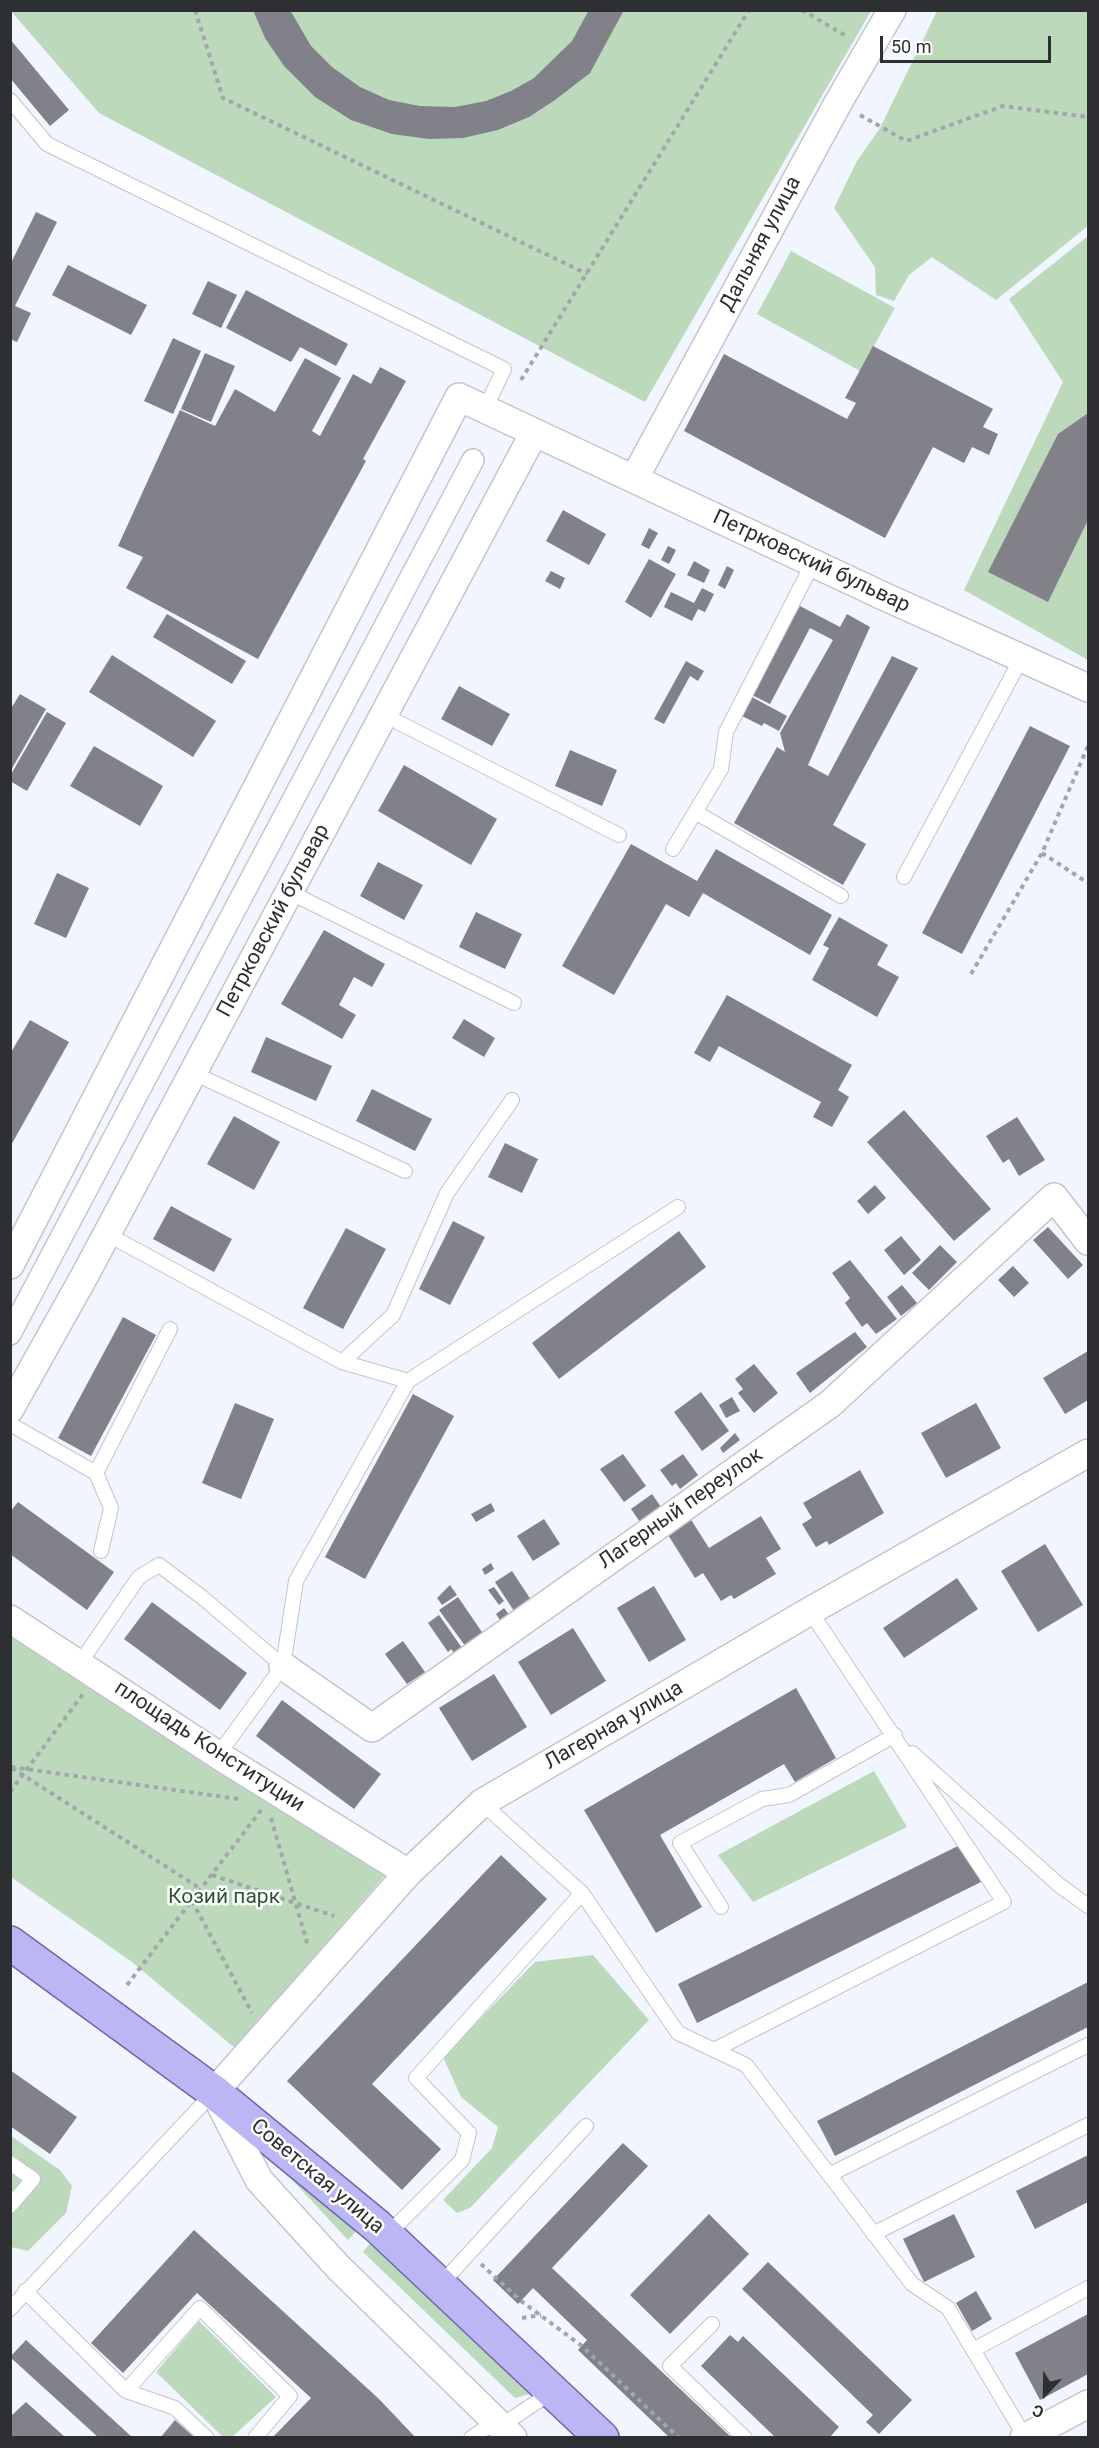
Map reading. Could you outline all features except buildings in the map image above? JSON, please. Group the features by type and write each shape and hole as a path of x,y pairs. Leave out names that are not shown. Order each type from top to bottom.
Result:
{"main road":[{"name":"Советская улица","path":"10,1943 214,2092 387,2235 602,2438"}],"street":[{"name":"Дальняя улица","path":"634,479 838,103 892,10"},
{"name":"Петрковский бульвар","path":"10,1265 19,1230 459,397 813,563 1089,688"},
{"name":"Петрковский бульвар","path":"10,1409 107,1234 534,433"},
{"path":"10,1334 473,460"},
{"name":"Лагерный переулок","path":"284,1666 372,1728 830,1404 1054,1197 1089,1240"},
{"name":"Лагерная улица","path":"214,2092 408,1873 482,1803 810,1611 1089,1454"},
{"name":"площадь Конституции","path":"10,1619 218,1755 408,1873"},
{"path":"214,2092 259,2180 338,2267 507,2432"},
{"path":"1025,2437 1089,2404"}],"lane":[{"path":"10,100 47,144 504,369 492,412"},
{"path":"673,849 721,769 726,732 813,563"},
{"path":"903,877 1022,659"},
{"path":"384,715 619,835"},
{"path":"695,812 841,896"},
{"path":"289,892 514,1003"},
{"path":"193,1073 405,1171"},
{"path":"342,1362 393,1315 447,1193 512,1100"},
{"path":"218,1755 284,1666 296,1581 408,1381 678,1207"},
{"path":"107,1234 342,1362 408,1381"},
{"path":"96,1473 170,1329"},
{"path":"10,1424 96,1473 111,1508 101,1551"},
{"path":"88,1669 139,1577 159,1565 203,1598 284,1666"},
{"path":"714,2050 1004,1902 810,1611"},
{"path":"898,1740 1059,1885 1089,1906"},
{"path":"721,1906 680,1843 762,1799 789,1795 898,1740"},
{"path":"482,1803 582,1893 678,2033 746,2065 912,2284 948,2308 1025,2437"},
{"path":"387,2235 462,2160 469,2133 416,2078 582,1893"},
{"path":"829,2175 1089,2045"},
{"path":"10,2309 214,2092"},
{"path":"873,2234 1089,2125"},
{"path":"440,2285 586,2126"},
{"path":"10,2163 33,2179 10,2206"},
{"path":"973,2350 1089,2289"},
{"path":"25,2291 126,2391 175,2408 207,2438"},
{"path":"126,2391 200,2308 290,2396 255,2438"},
{"path":"712,2324 670,2366 745,2438"},
{"path":"471,2438 486,2428 507,2432 553,2391"}],"path":[{"path":"195,10 223,98 587,274"},
{"path":"492,412 587,274 749,10"},
{"path":"802,10 854,41 871,47"},
{"path":"838,103 906,141 1003,106 1089,117"},
{"path":"971,974 1042,854 1089,746"},
{"path":"1042,854 1089,883"},
{"path":"10,1792 29,1767 88,1669"},
{"path":"11,1767 29,1767 243,1799"},
{"path":"11,1767 201,1889"},
{"path":"267,1803 308,1946"},
{"path":"127,1985 255,1818"},
{"path":"212,1875 334,1916"},
{"path":"192,1901 252,2013"},
{"path":"496,2277 582,2346 679,2438"},
{"path":"522,2318 541,2315"}],"green space":[{"path":"11,11 871,11 645,402 99,113"},
{"path":"937,11 1088,11 1088,226 996,300 932,257 909,275 894,301 876,295 875,267 834,208 857,161 880,128"},
{"path":"1088,236 1088,660 964,590 1063,382 1009,299"},
{"path":"791,251 895,308 860,371 757,314"},
{"name":"Козий парк","path":"10,1636 387,1873 236,2049 132,1962 11,1877"},
{"path":"874,1771 907,1827 753,1902 718,1855"},
{"path":"593,1955 649,2020 470,2208 457,2213 443,2200 492,2148 498,2127 461,2097 443,2057 535,1962"},
{"path":"11,2136 60,2170 72,2186 66,2213 28,2251 11,2247"},
{"path":"258,2143 357,2230 348,2240"},
{"path":"371,2242 530,2394 515,2398 363,2252"},
{"path":"199,2321 276,2397 232,2437 223,2437 156,2372"}]}
